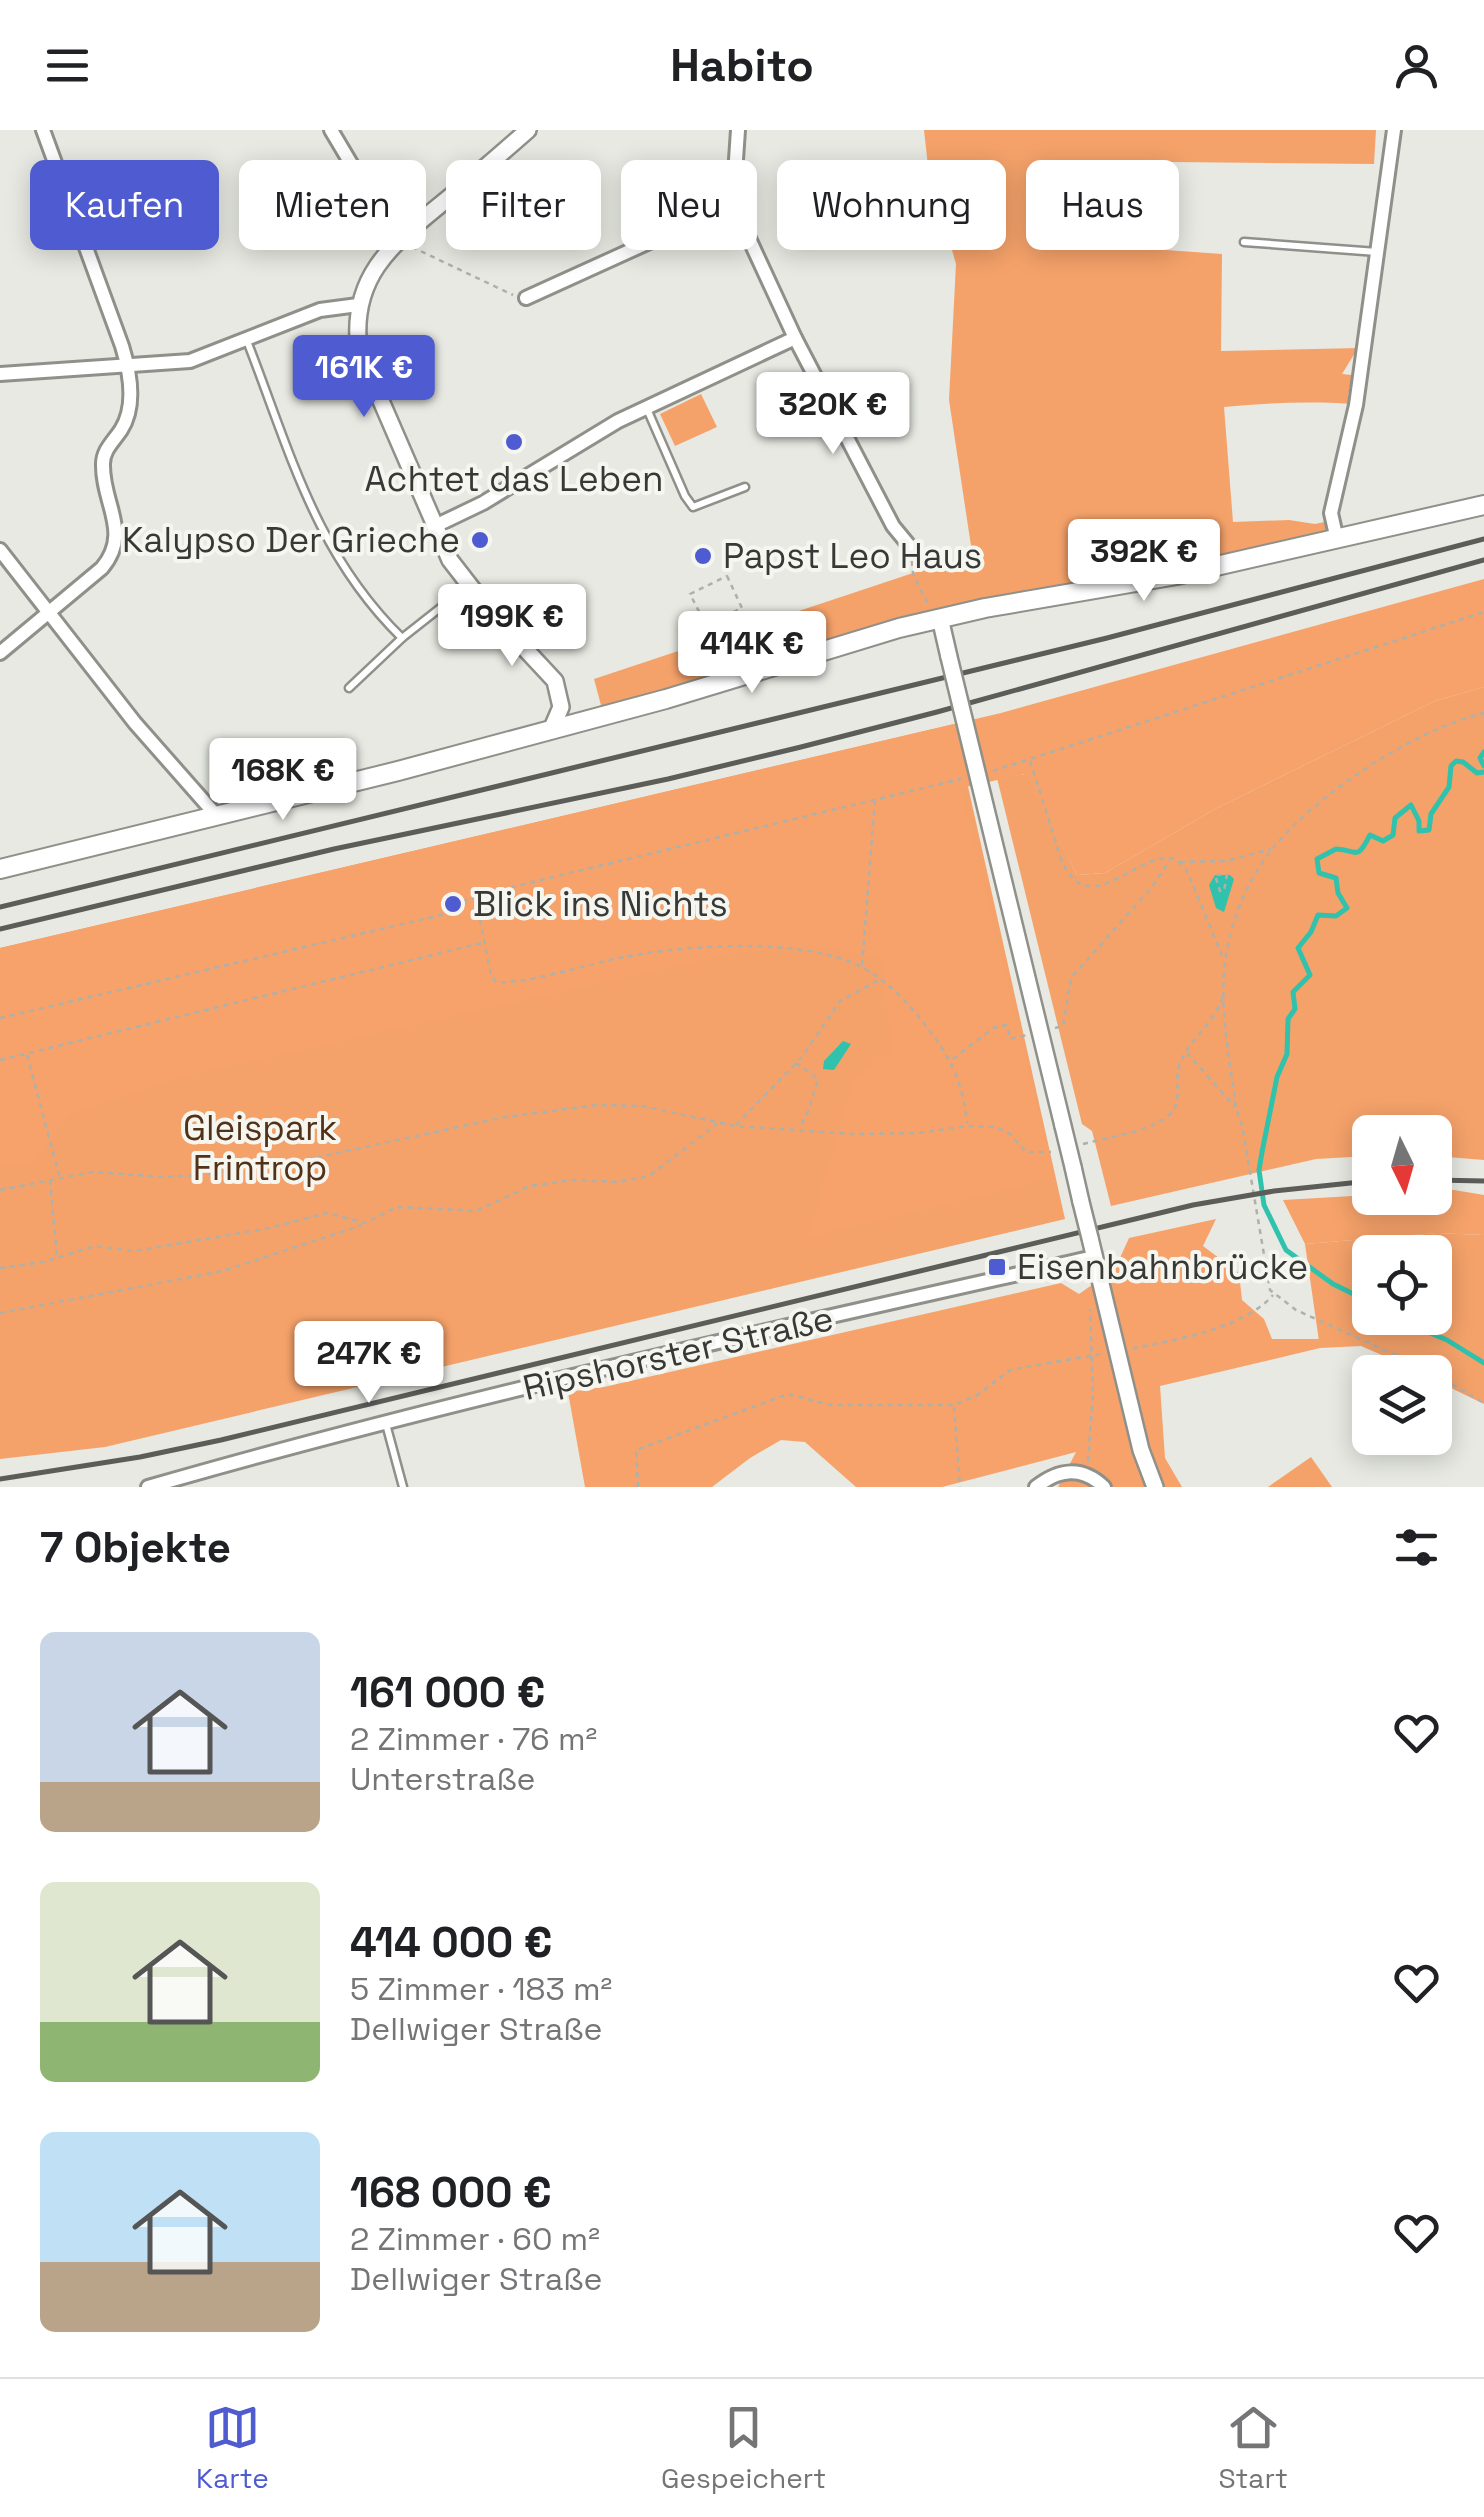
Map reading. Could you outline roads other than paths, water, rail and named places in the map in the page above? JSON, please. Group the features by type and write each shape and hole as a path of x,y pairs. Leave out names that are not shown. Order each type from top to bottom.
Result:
{"main road":[{"path":"0,869 398,771 666,699 830,646 940,618 1177,575 1484,505"}],"street":[{"path":"0,653 114,555 115,526 102,463 105,451 124,426 130,402 128,366 43,130"},
{"path":"331,130 349,160"},
{"path":"426,216 528,130"},
{"path":"736,160 738,130"},
{"path":"1338,540 1332,513 1356,405 1394,130"},
{"path":"390,250 369,278 358,306 358,350 450,560 554,681 561,707 552,728"},
{"path":"526,298 632,250"},
{"path":"754,250 795,338 893,526 912,549"},
{"path":"0,374 190,361 320,310 358,306"},
{"path":"433,526 483,503 618,422 795,338"},
{"path":"0,550 136,723 216,815"},
{"path":"940,618 1116,1352 1141,1450 1155,1487"},
{"name":"Ripshorster Straße","path":"148,1487 728,1339 1094,1257"},
{"path":"1036,1487 1072,1471 1088,1474 1104,1487"}],"lane":[{"path":"1244,242 1378,252"},
{"path":"246,340 300,483 324,534 354,586 402,638"},
{"path":"646,408 684,496 693,506 746,487"},
{"path":"349,688 402,638 469,586"},
{"path":"386,1424 403,1487"}],"waterway":[{"path":"1484,752 1480,758 1484,766"},
{"path":"1352,1293 1286,1250 1264,1205 1259,1170 1277,1077 1287,1054 1288,1019 1295,1009 1293,992 1310,975 1298,948 1318,915 1336,916 1347,908 1338,893 1336,878 1319,873 1317,859 1336,849 1359,852 1370,835 1383,841 1393,835 1395,818 1411,805 1419,831 1429,830 1431,814 1449,787 1451,766 1456,761 1463,762 1477,773 1484,772"},
{"path":"1435,1335 1484,1363"}],"railway":[{"path":"0,907 1107,638 1484,539"},
{"path":"0,929 334,849 801,747 1484,560"},
{"path":"1452,1180 1484,1181"},
{"path":"0,1479 221,1440 1193,1205 1352,1183"}],"place":[{"name":"Achtet das Leben","path":"514,442"},
{"name":"Kalypso Der Grieche","path":"480,540"},
{"name":"Papst Leo Haus","path":"703,556"},
{"name":"Blick ins Nichts","path":"453,904"},
{"name":"Eisenbahnbrücke","path":"997,1267"}],"park label":[{"name":"Gleispark Frintrop","path":"260,1148"}]}
